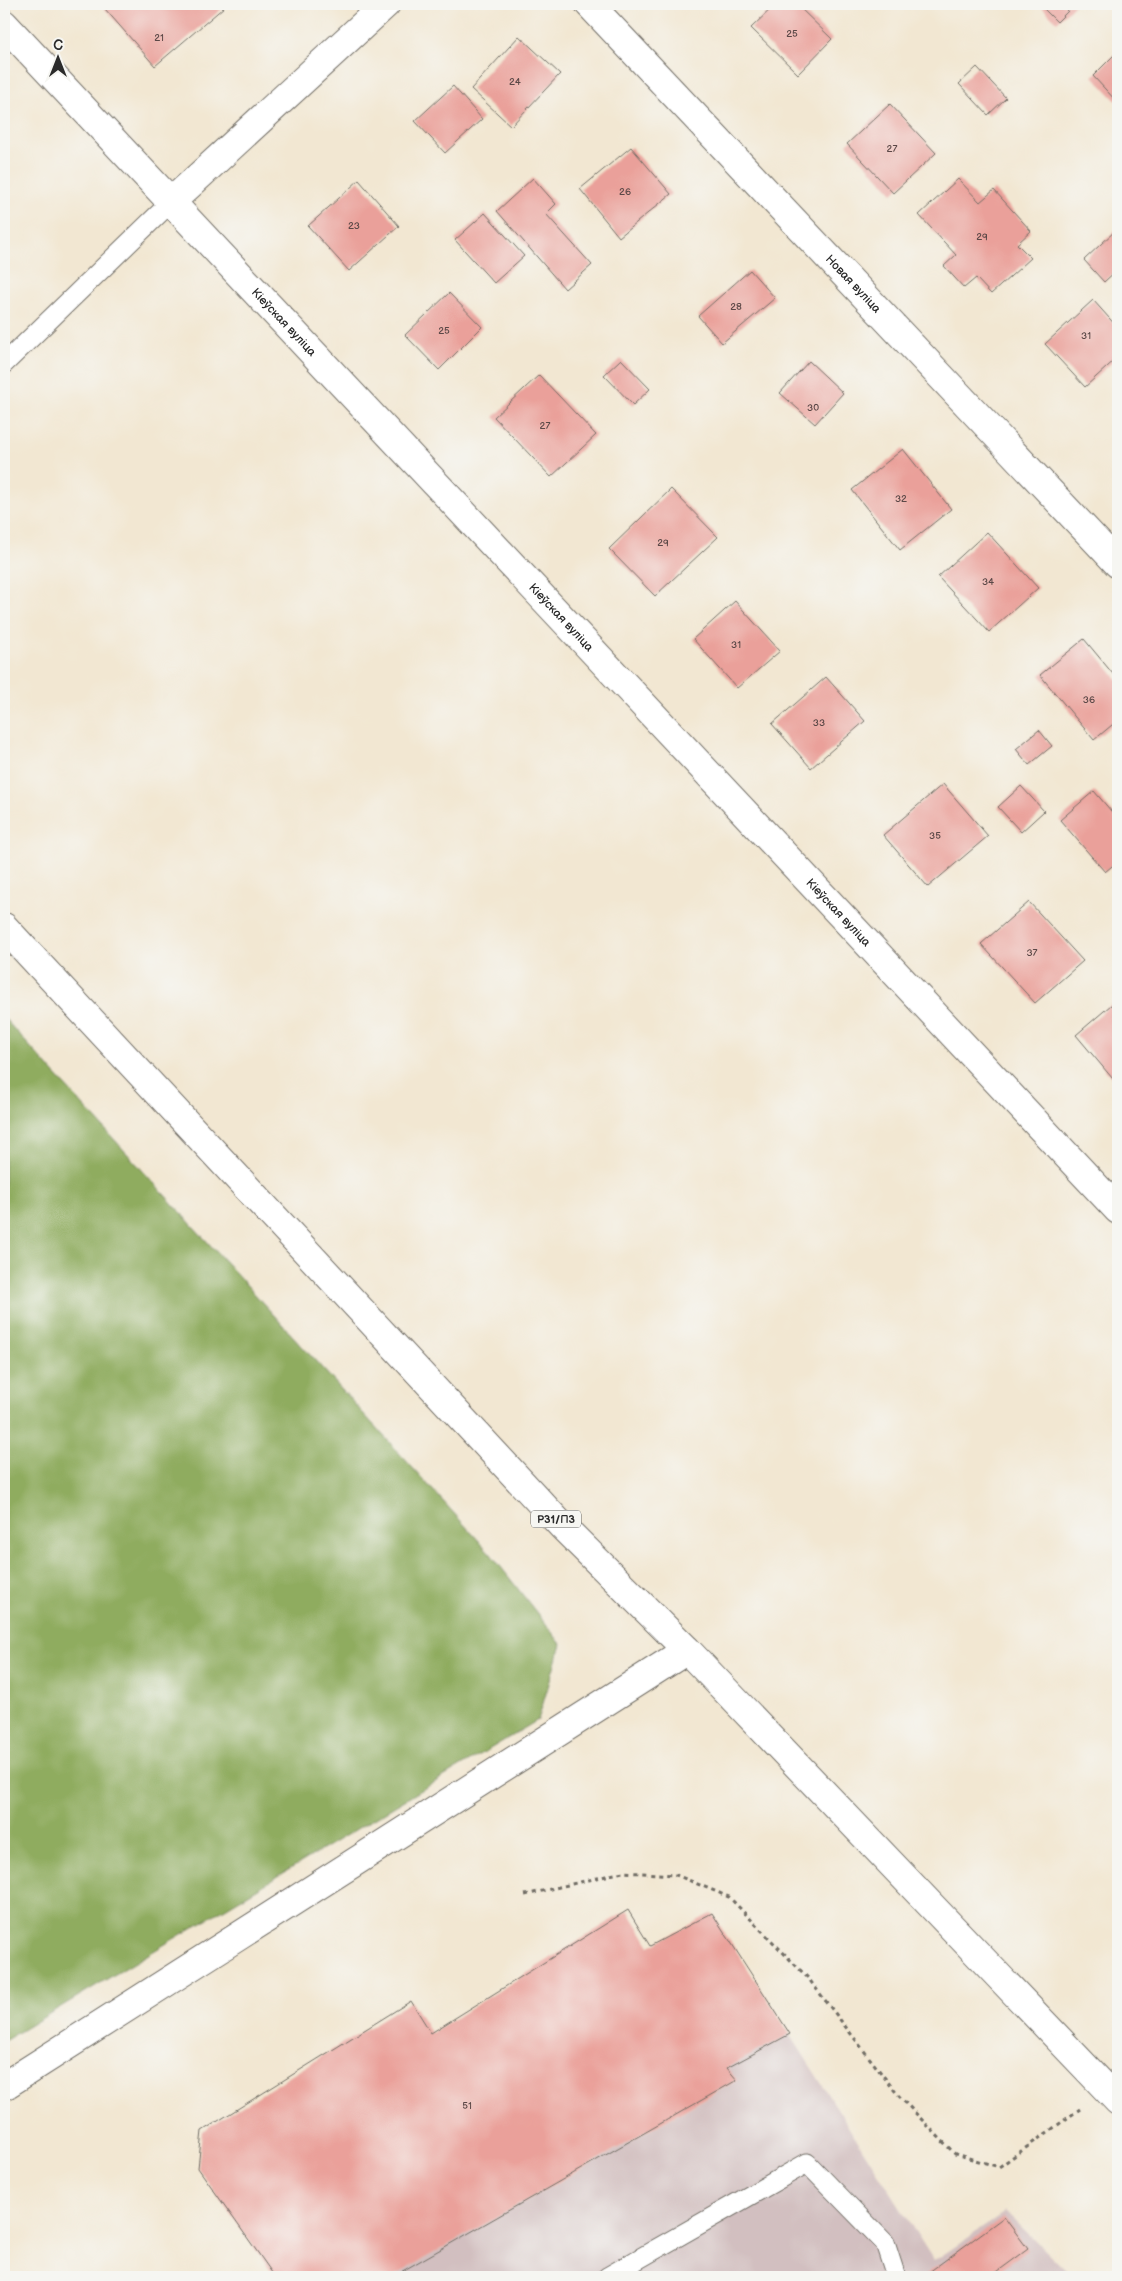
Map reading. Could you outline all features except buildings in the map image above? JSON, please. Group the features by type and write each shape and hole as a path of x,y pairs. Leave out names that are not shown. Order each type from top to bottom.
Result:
{"street":[{"path":"171,202 386,4"},
{"name":"Новая вуліца","path":"589,4 1118,564"},
{"name":"Кіеўская вуліца","path":"4,24 1118,1210"},
{"name":"Р31/П3","path":"4,927 556,1518 687,1650 1113,2096"},
{"path":"4,2086 687,1650"}],"lane":[{"path":"4,364 171,202"},
{"path":"607,2277 807,2163 885,2243 896,2277"}],"path":[{"path":"525,1895 623,1872 676,1875 730,1897 808,1978 898,2096 955,2154 999,2167 1113,2096"}],"shaded area":[{"path":"790,2034 934,2261 1006,2212 1073,2277 392,2277 736,2081 727,2068"}],"green space":[{"path":"4,1018 490,1553 561,1644 538,1720 4,2041"}]}
